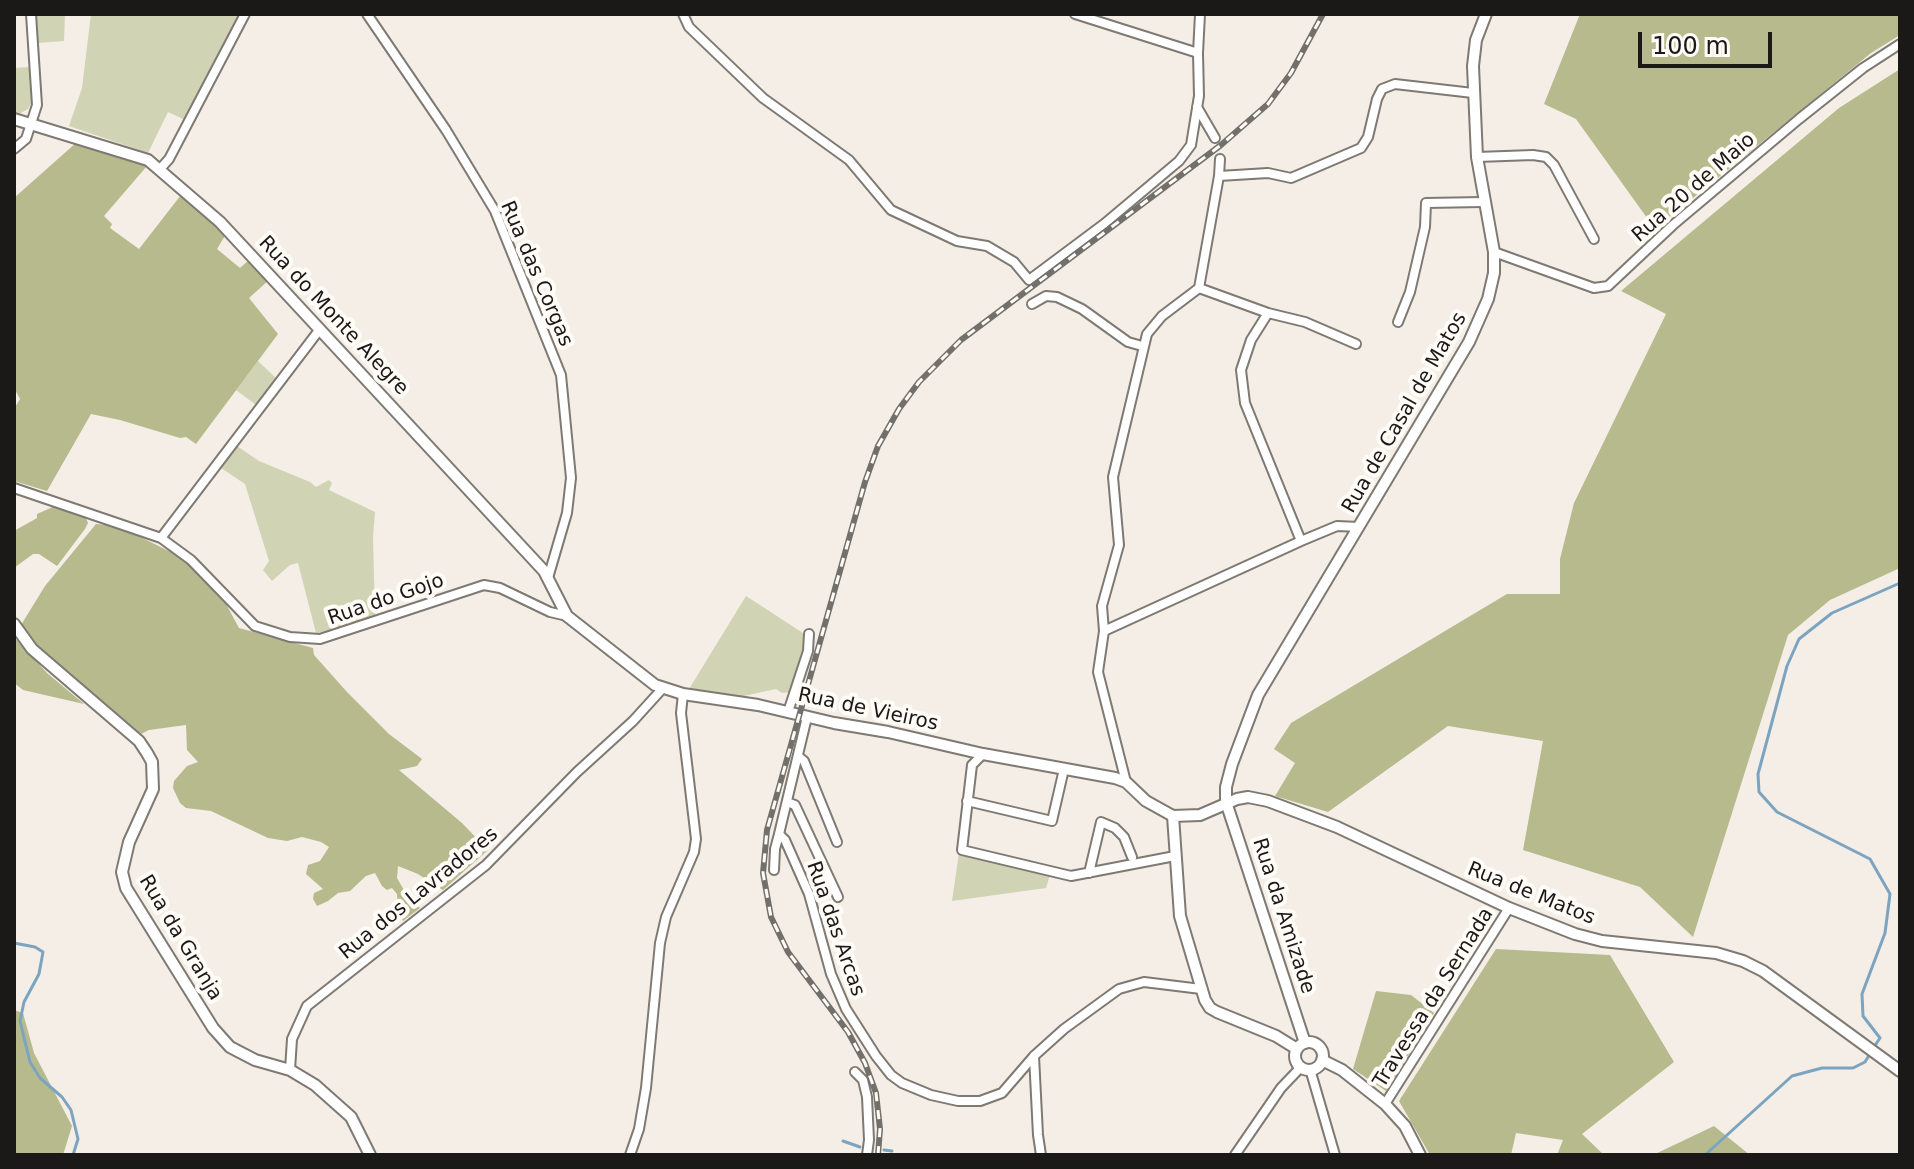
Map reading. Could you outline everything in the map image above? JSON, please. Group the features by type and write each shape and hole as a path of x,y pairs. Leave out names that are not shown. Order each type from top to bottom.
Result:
{"street":[{"path":"14,149 26,139 37,105 31,14"},
{"path":"160,169 169,159 245,14"},
{"name":"Rua das Corgas","path":"367,14 446,130 495,211 561,375 571,478 567,513 548,578"},
{"path":"683,14 689,27 763,98 849,160 891,210 957,241 987,246 1014,262 1029,280 1104,224 1179,161 1191,145 1197,107 1200,14"},
{"path":"1075,14 1198,53"},
{"name":"Rua de Casal de Matos","path":"1226,802 1232,764 1258,695 1478,326 1494,273 1494,252 1477,157 1473,93 1476,40 1486,14"},
{"name":"Rua 20 de Maio","path":"1494,252 1594,288 1608,286 1673,225 1799,119 1863,68 1900,44"},
{"path":"1219,176 1268,173 1291,178 1361,148 1368,137 1382,89 1395,84 1473,93"},
{"path":"1197,107 1215,138"},
{"name":"Rua do Monte Alegre","path":"14,119 148,160 220,222 486,506 548,578 567,616"},
{"path":"1477,157 1546,157 1554,165 1594,239"},
{"path":"1126,782 1098,672 1104,631 1102,606 1119,545 1113,477 1116,454 1147,334 1162,316 1199,288 1220,159"},
{"path":"1398,322 1410,292 1425,227 1426,203 1483,202"},
{"path":"1199,288 1268,313 1305,322 1356,344"},
{"path":"1032,304 1046,296 1057,297 1082,309 1128,342 1142,346"},
{"path":"1268,313 1251,340 1241,370 1245,403 1301,541"},
{"path":"161,538 320,329"},
{"name":"Rua do Gojo","path":"14,488 161,538 191,560 255,626 290,637 320,639 484,585 500,588 550,612 567,616"},
{"path":"1104,631 1337,526 1359,527"},
{"name":"Rua de Vieiros","path":"567,616 642,677 663,688 1126,782 1146,801 1173,816"},
{"name":"Rua da Granja","path":"14,624 32,649 139,741 152,762 153,789 129,842 122,872 126,888 213,1028 230,1047 255,1060 290,1070 315,1085 351,1117 370,1155"},
{"path":"788,712 808,651 809,634"},
{"name":"Rua dos Lavradores","path":"290,1070 292,1039 307,1006 486,865 663,688"},
{"path":"630,1155 639,1129 646,1088 660,943 666,917 694,852 696,839 681,713 683,694"},
{"path":"774,870 775,849 807,717"},
{"path":"983,754 972,765 962,850 1071,876 1175,856"},
{"path":"798,756 804,761 837,842"},
{"path":"967,801 1052,821 1064,769"},
{"name":"Rua de Matos","path":"1226,802 1258,798 1323,821 1509,908 1575,934 1602,941 1692,950 1743,961 1763,971 1900,1071"},
{"path":"787,802 795,805 838,897"},
{"path":"1226,802 1200,815 1173,816 1180,916 1201,989 1210,1008 1301,1046 1317,1045 1322,1052 1322,1060 1317,1067 1306,1068 1281,1088 1235,1155"},
{"name":"Rua da Amizade","path":"1226,802 1301,1046"},
{"path":"1089,873 1101,822 1115,828 1124,837 1132,857"},
{"name":"Rua das Arcas","path":"779,834 785,840 809,894 831,974 846,1009 891,1075 931,1095 958,1101 980,1101 1002,1093 1034,1056 1064,1029 1119,989 1144,982 1201,989"},
{"name":"Travessa da Sernada","path":"1385,1104 1509,908"},
{"path":"1301,1046 1296,1060 1306,1068 1335,1155"},
{"path":"1034,1056 1041,1155"},
{"path":"1322,1060 1342,1070 1385,1104 1405,1126 1420,1155"},
{"path":"855,1072 863,1080 867,1097 867,1155"}],"green space":[{"path":"36,14 65,14 64,41 37,43"},
{"path":"91,14 241,14 185,120 168,112 148,153 69,126 82,88"},
{"path":"1580,14 1900,14 1900,35 1871,53 1655,229 1576,119 1544,104"},
{"path":"29,67 32,102 28,109 14,113 14,68"},
{"path":"1900,69 1900,568 1830,600 1788,635 1693,937 1640,887 1523,850 1543,741 1448,726 1328,812 1275,796 1295,763 1274,749 1291,723 1507,594 1560,594 1560,559 1574,503 1666,314 1621,291 1839,108"},
{"path":"77,142 147,166 104,216 112,224 110,228 139,249 181,195 226,234 217,249 240,268 249,260 269,280 249,298 278,334 196,444 186,437 91,414 47,491 14,481 14,409 20,399 14,388 14,198"},
{"path":"258,361 277,379 256,405 236,390"},
{"path":"237,446 259,461 316,487 329,480 332,483 329,490 375,512 375,617 316,633 298,563 290,565 272,581 263,570 269,561 245,484 221,468"},
{"path":"55,506 85,516 88,523 85,529 57,566 39,554 33,554 14,568 14,531 37,518 37,514"},
{"path":"96,524 118,526 181,557 226,604 239,628 313,648 314,655 347,692 389,734 422,759 417,766 399,770 462,823 488,850 443,890 398,866 397,878 409,899 420,908 403,921 398,911 397,894 392,888 387,890 382,886 375,873 366,876 350,891 338,893 317,906 314,893 323,889 306,874 308,865 320,861 329,847 321,842 302,837 287,841 268,838 211,811 186,808 173,788 174,781 187,766 198,762 187,750 186,725 141,734 50,659 21,625 45,586"},
{"path":"746,596 803,633 806,647 791,692 782,693 776,689 739,697 689,689"},
{"path":"14,637 47,673 84,704 23,690 14,683"},
{"path":"959,853 1050,875 1046,888 952,901"},
{"path":"1496,949 1610,955 1674,1062 1582,1134 1604,1155 1557,1155 1563,1140 1516,1133 1511,1155 1430,1155 1399,1101"},
{"path":"1376,991 1411,995 1434,1013 1386,1091 1353,1069"},
{"path":"14,1010 23,1013 34,1053 72,1126 63,1155 14,1155"},
{"path":"1714,1126 1750,1155 1653,1155"}],"waterway":[{"path":"1876,1044 1880,1038 1863,1016 1862,994 1885,933 1890,894 1870,859 1777,812 1759,792 1758,774 1787,666 1799,639 1832,613 1900,583"},
{"path":"14,943 35,947 43,952 39,974 24,1002 20,1021 30,1062 40,1078 62,1097 71,1110 78,1139 73,1155"},
{"path":"1705,1155 1792,1076 1822,1068 1853,1068 1868,1057"},
{"path":"843,1141 860,1147"},
{"path":"884,1150 892,1151"}],"railway":[{"path":"878,1155 880,1129 876,1093 865,1063 848,1032 788,952 771,917 763,873 767,830 865,482 878,446 919,382 961,340 1221,145 1268,104 1291,73 1323,14"}]}
